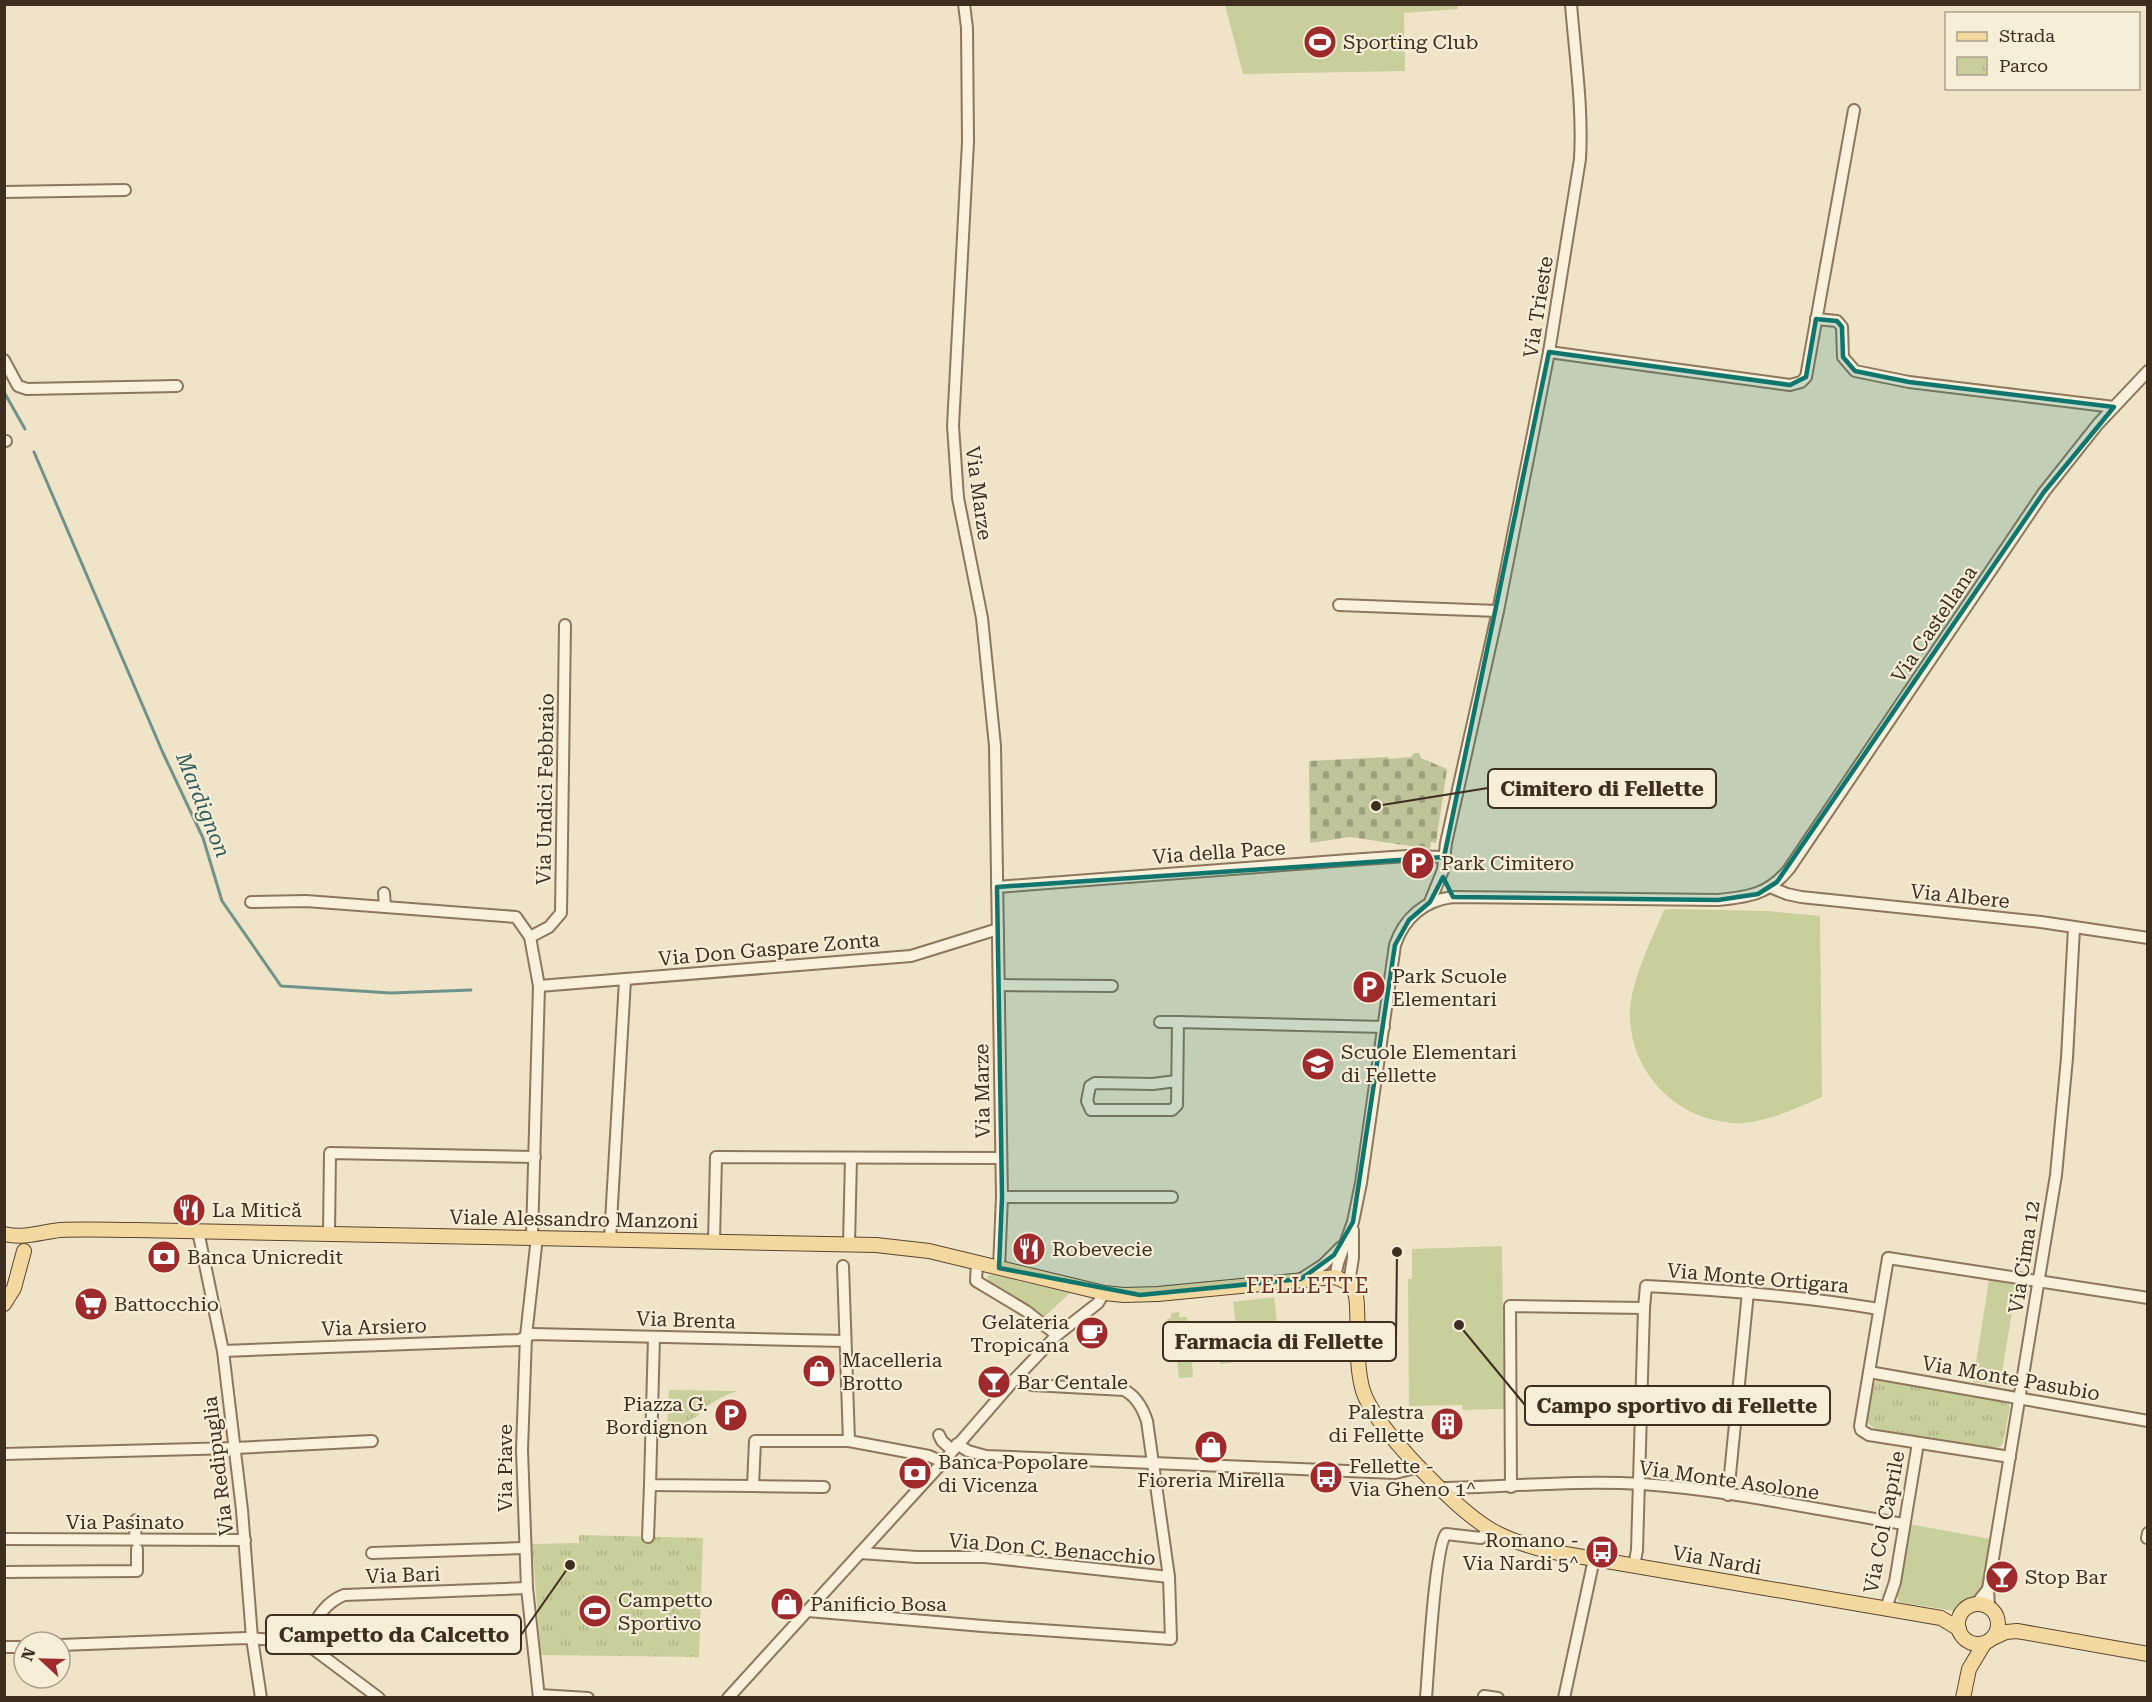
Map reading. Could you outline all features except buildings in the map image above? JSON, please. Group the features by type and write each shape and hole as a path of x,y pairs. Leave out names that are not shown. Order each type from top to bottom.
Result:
{"main road":[{"name":"Viale Alessandro Manzoni","path":"4,1234 18,1237 74,1230 198,1231 849,1244 902,1247 1104,1293 1124,1295 1158,1294 1335,1277"},
{"path":"4,1279 39,1235"},
{"path":"4,1304 14,1288 24,1251"},
{"path":"1335,1277 1349,1283"},
{"name":"Via Nardi","path":"1349,1283 1356,1295 1359,1370 1366,1397 1380,1422 1441,1488 1489,1529 1535,1548 1941,1618"},
{"path":"1963,1698 1969,1669 1969,1655 1958,1621 1962,1613 1967,1607 1988,1610 2017,1631"},
{"path":"1969,1669 1998,1630 1988,1610"},
{"path":"1941,1618 1962,1613"},
{"path":"1941,1618 1973,1644 1988,1641 2006,1632 2017,1631 2148,1654"}],"street":[{"name":"Via Marze","path":"964,4 967,28 968,142 953,426 958,498 982,618 995,746 1002,1197 999,1268"},
{"name":"Via Trieste","path":"1430,902 1443,870 1498,611 1549,352 1580,159 1582,133 1571,4"},
{"path":"1549,352 1790,385 1801,382 1806,377 1854,110"},
{"path":"4,192 125,190"},
{"path":"1816,320 1837,321 1842,327 1844,357 1855,371 1909,382 2114,407"},
{"path":"4,360 18,386 27,389 177,386"},
{"name":"Via Castellana","path":"1453,897 1718,900 1752,896 1777,882 1789,869 2044,492 2114,407 2148,371"},
{"path":"1339,605 1498,611"},
{"name":"Via Undici Febbraio","path":"530,937 549,927 561,913 565,625"},
{"name":"Via della Pace","path":"997,887 1407,856 1444,857"},
{"name":"Via Trieste","path":"1443,870 1447,886 1453,897"},
{"name":"Via Albere","path":"1770,887 1801,897 2041,922 2148,938"},
{"path":"384,893 385,907"},
{"path":"1335,1277 1353,1222 1368,1143 1395,945 1403,927 1414,914 1430,902 1453,897"},
{"path":"251,902 306,901 516,917 530,937 540,986 534,1237"},
{"name":"Via Cima 12","path":"1988,1610 1988,1588 2058,1164 2067,1058 2074,928"},
{"name":"Via Don Gaspare Zonta","path":"540,986 911,956 998,929"},
{"path":"610,1239 625,980"},
{"path":"999,985 1112,986"},
{"path":"1160,1022 1384,1027"},
{"path":"1176,1081 1153,1084 1095,1083 1090,1086 1087,1101 1090,1110 1172,1110 1178,1105 1176,1081 1178,1022"},
{"path":"329,1233 330,1153 535,1157"},
{"path":"714,1241 716,1157 1001,1158"},
{"path":"849,1244 851,1158"},
{"path":"1002,1197 1172,1197"},
{"path":"1349,1283 1353,1258 1353,1222"},
{"name":"Via Redipuglia","path":"198,1231 223,1351 245,1540 252,1638 261,1698"},
{"name":"Via Piave","path":"534,1237 526,1336 522,1450 524,1548 539,1696"},
{"path":"1301,1279 1334,1256 1347,1240"},
{"name":"Via Col Caprile","path":"2010,1457 1869,1435 1861,1430 1879,1309 1888,1258 2040,1282"},
{"path":"977,1263 976,1281 1026,1311 1057,1335"},
{"path":"843,1266 849,1440"},
{"path":"2040,1282 2148,1298"},
{"name":"Via Monte Ortigara","path":"1644,1308 1646,1286 1821,1299 1879,1309"},
{"path":"1728,1495 1748,1292"},
{"path":"728,1698 1016,1379 1057,1335 1098,1303 1104,1293"},
{"path":"1511,1487 1510,1306 1644,1308 1640,1484 1637,1550 1634,1566"},
{"name":"Via Brenta","path":"526,1336 532,1334 844,1341"},
{"name":"Via Arsiero","path":"223,1351 519,1340 526,1336"},
{"path":"648,1537 654,1336"},
{"name":"Via Monte Pasubio","path":"1869,1372 2148,1421"},
{"path":"808,1611 1171,1639 1169,1577 1144,1412 1130,1393 1114,1389 1032,1385 1016,1379"},
{"path":"939,1435 942,1441 955,1447 986,1456 1395,1473 1420,1467"},
{"path":"753,1486 754,1441 849,1440 929,1456 943,1462"},
{"path":"4,1454 372,1442"},
{"name":"Via Col Caprile","path":"1886,1608 1895,1582 1918,1443"},
{"name":"Via Monte Asolone","path":"1441,1488 1640,1484 1685,1488 1904,1524"},
{"path":"650,1485 824,1487"},
{"path":"4,1572 137,1571 136,1520"},
{"path":"1426,1698 1442,1538 1446,1534 1481,1538 1489,1529"},
{"name":"Via Pasinato","path":"4,1539 136,1545 245,1540"},
{"path":"372,1553 524,1548"},
{"name":"Via Don C. Benacchio","path":"860,1553 917,1557 985,1557 1169,1577"},
{"path":"1564,1698 1594,1559"},
{"name":"Via Bari","path":"304,1641 324,1607 333,1599 344,1595 527,1588"},
{"path":"72,1645 252,1638 304,1641 379,1698"},
{"path":"539,1696 588,1698"},
{"path":"1484,1696 1498,1698"}],"highlighted area":[{"path":"1816,319 1837,321 1842,327 1843,357 1855,371 1909,382 2114,407 2044,492 1777,882 1758,894 1718,900 1453,897 1443,877 1430,902 1409,920 1395,945 1353,1222 1334,1255 1301,1279 1140,1295 999,1268 1002,1197 997,887 1444,857 1549,352 1790,385 1806,377"}],"green space":[{"name":"Sporting Club","path":"1225,5 1457,5 1458,9 1404,13 1405,71 1243,74"},
{"path":"1414,753 1419,753 1421,758 1447,769 1436,843 1431,842 1430,849 1350,837 1310,843 1309,761 1388,757 1389,759 1411,757"},
{"path":"1664,910 1767,911 1820,916 1822,1097 1774,1116 1738,1123 1707,1118 1689,1111 1659,1088 1647,1073 1638,1056 1630,1018 1630,1005 1647,948"},
{"path":"1502,1246 1504,1409 1463,1410 1462,1405 1409,1406 1408,1279 1412,1279 1412,1249"},
{"path":"989,1275 1070,1293 1045,1316 989,1281 987,1277"},
{"path":"1989,1280 2025,1287 2028,1290 2028,1296 2015,1294 2001,1377 2014,1379 2012,1385 2008,1387 1973,1382"},
{"path":"1274,1297 1277,1322 1236,1327 1233,1302"},
{"path":"1179,1312 1179,1317 1187,1317 1190,1341 1228,1337 1231,1363 1220,1364 1219,1358 1192,1361 1193,1377 1179,1378 1176,1351 1170,1352 1167,1319 1171,1318 1171,1313"},
{"path":"1879,1379 2006,1400 2010,1407 2003,1443 2000,1447 1992,1448 1875,1429 1868,1423 1867,1417 1872,1388"},
{"path":"669,1390 738,1391 712,1402 699,1412 699,1415 683,1424 667,1428"},
{"path":"1909,1524 1990,1539 1981,1592 1975,1599 1966,1602 1954,1611 1899,1602 1898,1576"},
{"path":"579,1535 703,1538 699,1657 541,1655 532,1544 579,1543"}],"waterway":[{"name":"Mardignon","path":"4,392 25,429"},
{"name":"Mardignon","path":"34,452 163,753 203,838 222,901 281,986 391,993 471,990"}],"place":[{"name":"Sporting Club","path":"1320,42"},
{"name":"Cimitero di Fellette","path":"1376,806"},
{"name":"Park Cimitero","path":"1418,863"},
{"name":"Park Scuole Elementari","path":"1369,987"},
{"name":"Scuole Elementari di Fellette","path":"1318,1064"},
{"name":"La Mitică","path":"189,1210"},
{"name":"Robevecie","path":"1029,1249"},
{"name":"Farmacia di Fellette","path":"1397,1252"},
{"name":"Banca Unicredit","path":"164,1257"},
{"name":"Battocchio","path":"91,1304"},
{"name":"Campo sportivo di Fellette","path":"1459,1325"},
{"name":"Gelateria Tropicana","path":"1092,1333"},
{"name":"Macelleria Brotto","path":"819,1371"},
{"name":"Bar Centale","path":"994,1382"},
{"name":"Piazza G. Bordignon","path":"731,1415"},
{"name":"Palestra di Fellette","path":"1447,1424"},
{"name":"Fioreria Mirella","path":"1211,1447"},
{"name":"Banca Popolare di Vicenza","path":"915,1473"},
{"name":"Fellette - Via Gheno 1^","path":"1326,1477"},
{"name":"Romano - Via Nardi 5^","path":"1602,1552"},
{"name":"Campetto da Calcetto","path":"570,1565"},
{"name":"Stop Bar","path":"2002,1577"},
{"name":"Panificio Bosa","path":"787,1604"},
{"name":"Campetto Sportivo","path":"595,1611"}],"district":[{"name":"FELLETTE","path":"1308,1285"}]}
